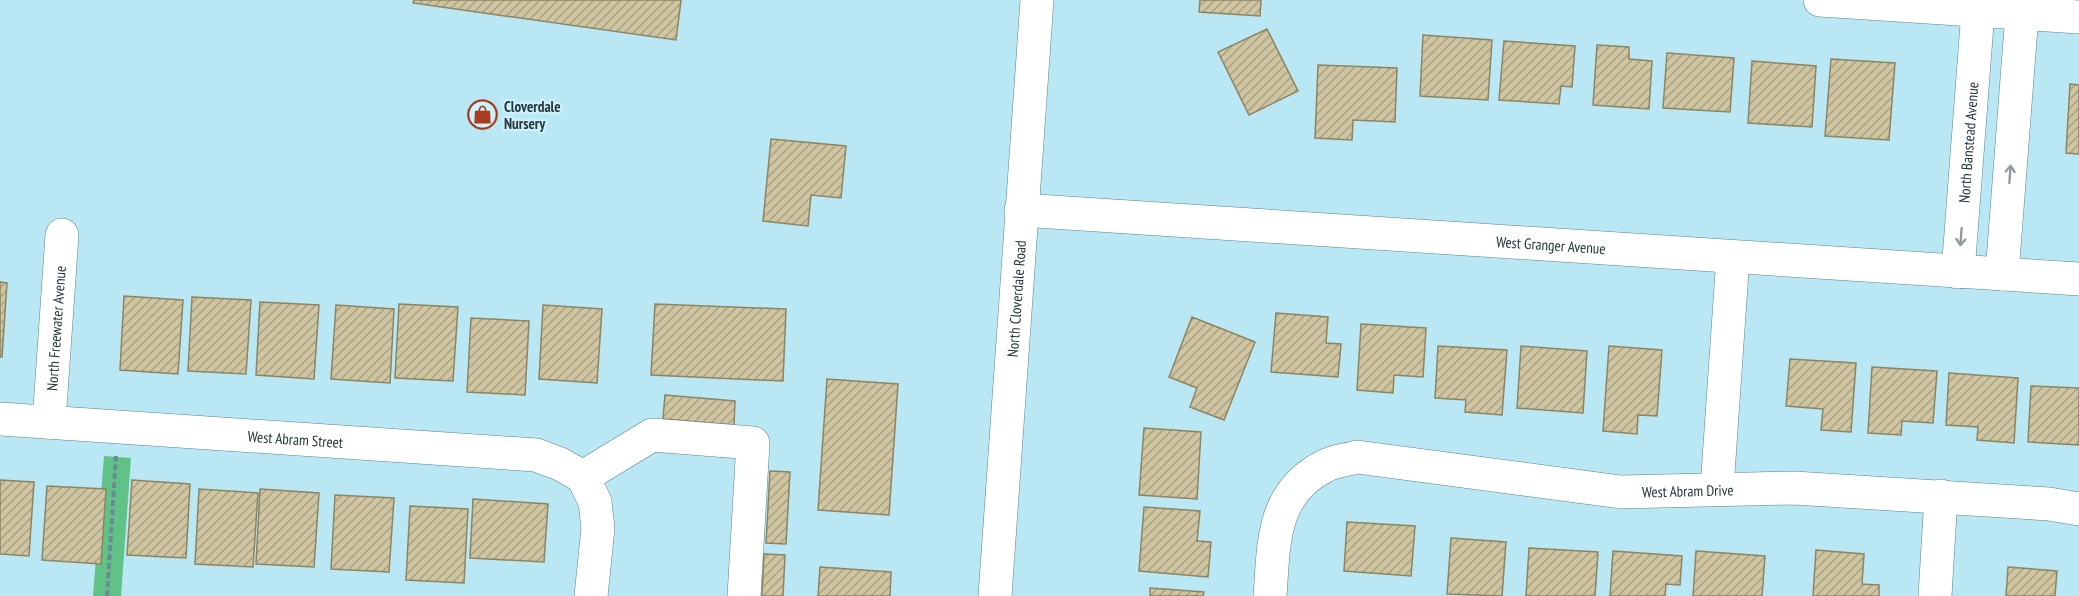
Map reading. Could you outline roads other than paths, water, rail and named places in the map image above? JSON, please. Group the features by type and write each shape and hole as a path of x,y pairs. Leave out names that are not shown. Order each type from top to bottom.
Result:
{"street":[{"name":"North Cloverdale Road","path":"995,596 1037,0"},
{"path":"1820,0 2079,18"},
{"name":"North Banstead Avenue","path":"1958,272 1978,11"},
{"path":"2002,274 2022,14"},
{"name":"West Granger Avenue","path":"1021,210 2079,279"},
{"name":"North Freewater Avenue","path":"49,422 62,235"},
{"path":"1717,488 1733,257"},
{"name":"West Abram Street","path":"0,419 536,456 560,464 584,477"},
{"path":"591,596 598,528 595,502 584,477 652,435 753,443 744,596"},
{"name":"West Abram Drive","path":"1270,596 1275,530 1286,502 1303,479 1327,465 1357,457 1621,492 1794,488 1941,496 2049,504 2079,509"},
{"path":"1935,596 1941,496"}],"place":[{"name":"Cloverdale Nursery","path":"483,115"}]}
